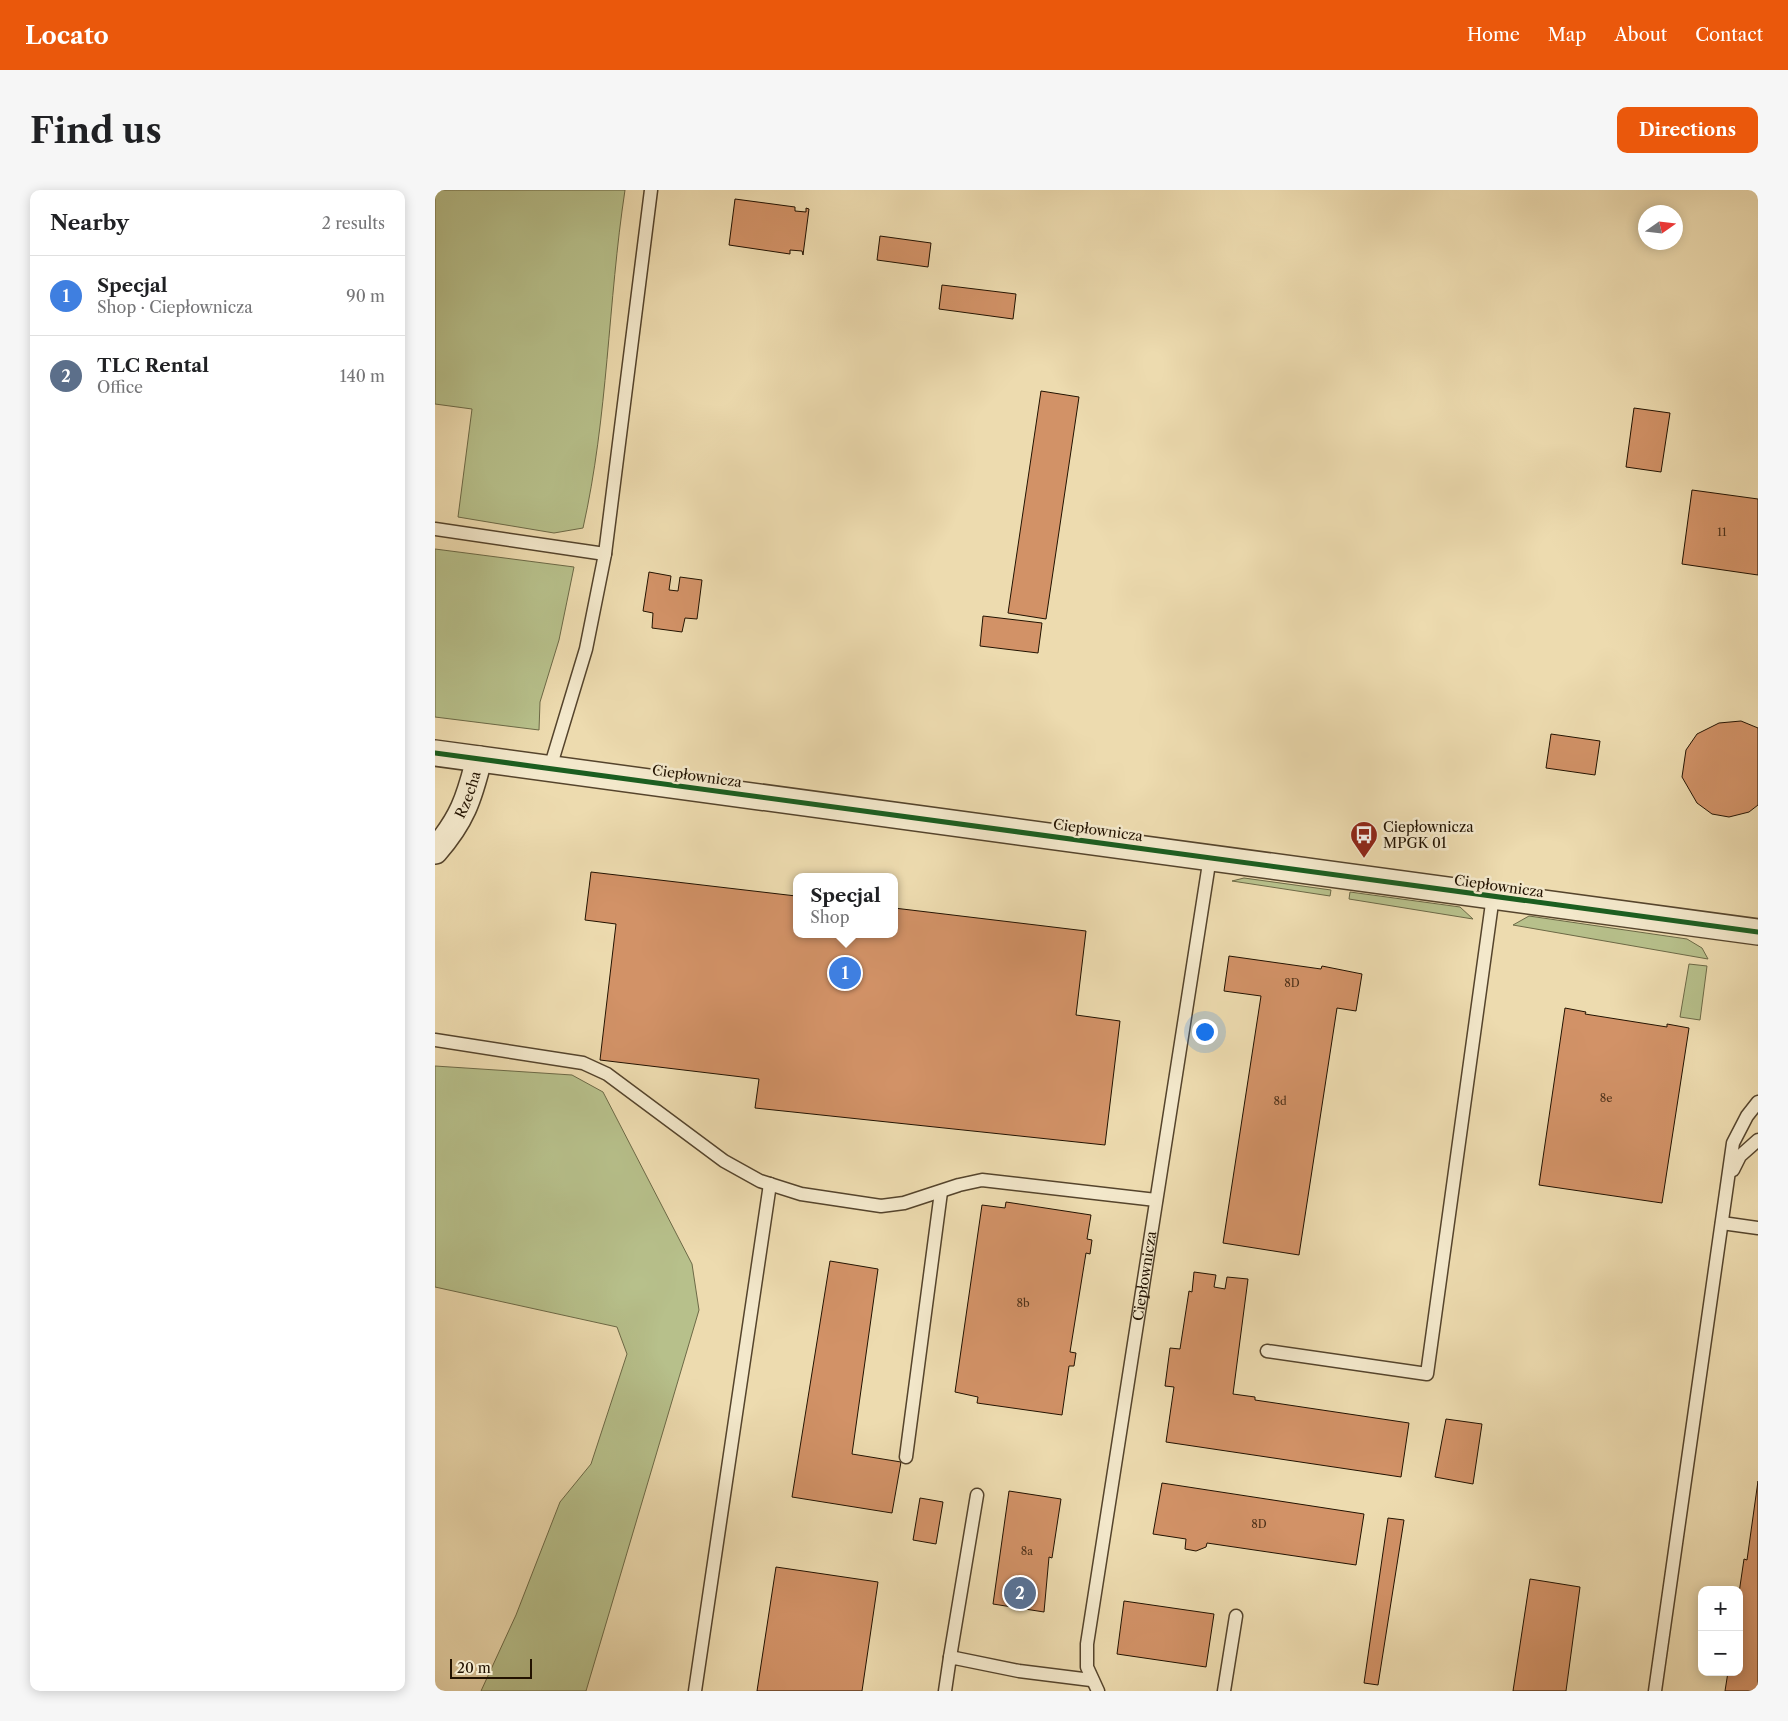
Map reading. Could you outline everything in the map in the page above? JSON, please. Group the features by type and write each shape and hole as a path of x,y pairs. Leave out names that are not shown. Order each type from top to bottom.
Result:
{"street":[{"name":"Ciepłownicza","path":"435,753 1758,932"},
{"name":"Rzecha","path":"435,851 454,829 469,799 479,759"}],"lane":[{"path":"551,768 586,648 605,554 651,190"},
{"path":"435,529 605,554"},
{"name":"Ciepłownicza","path":"1095,1688 1086,1662 1087,1644 1210,857"},
{"path":"1267,1351 1427,1374 1493,896"},
{"path":"435,1040 583,1064 607,1074 724,1161 760,1181 801,1194 881,1206 904,1203 941,1192 959,1184 982,1180 1156,1200"},
{"path":"1655,1691 1733,1143 1747,1116 1758,1102"},
{"path":"1728,1182 1739,1156 1758,1140"},
{"path":"695,1691 770,1184"},
{"path":"906,1457 941,1192"},
{"path":"1722,1223 1758,1228"},
{"path":"945,1691 977,1495"},
{"path":"1224,1691 1236,1616"},
{"path":"950,1657 1019,1670 1095,1688"}],"green space":[{"path":"435,190 625,190 619,232 598,444 583,528 554,533 458,517 472,409 435,404"},
{"path":"435,549 574,567 559,640 540,702 539,730 435,717"},
{"path":"1244,878 1331,890 1330,896 1232,881"},
{"path":"1350,892 1460,907 1473,919 1349,899"},
{"path":"1529,916 1687,939 1702,948 1708,959 1513,925"},
{"path":"1689,964 1707,966 1700,1020 1680,1017"},
{"path":"435,1066 572,1075 603,1092 692,1264 699,1310 586,1691 481,1691 516,1615 560,1502 591,1464 627,1354 617,1327 435,1287"}],"building":[{"path":"735,199 795,207 795,211 806,212 806,208 809,209 803,255 802,251 790,250 790,254 729,245"},
{"path":"880,236 931,243 928,267 877,260"},
{"path":"942,285 1016,294 1013,319 939,309"},
{"path":"1041,391 1079,397 1046,619 1008,613"},
{"path":"1634,408 1670,413 1661,472 1626,467"},
{"path":"1692,490 1758,499 1758,575 1682,564"},
{"path":"649,572 671,576 669,590 678,591 680,577 702,580 697,619 685,618 682,632 652,628 653,613 643,611"},
{"path":"983,616 1042,623 1038,653 980,646"},
{"path":"1741,721 1758,728 1758,805 1749,812 1729,817 1712,814 1697,803 1682,777 1686,750 1697,734 1719,723"},
{"path":"1551,734 1600,741 1595,775 1546,768"},
{"path":"591,872 793,896 793,938 898,938 898,908 1086,931 1076,1015 1120,1021 1105,1145 755,1108 759,1079 600,1060 616,924 585,920"},
{"path":"1229,956 1321,969 1322,966 1362,974 1356,1011 1337,1008 1299,1255 1223,1243 1261,996 1224,991"},
{"path":"1565,1008 1586,1012 1585,1014 1667,1027 1667,1024 1689,1028 1662,1203 1539,1185"},
{"path":"1006,1202 1091,1215 1087,1239 1092,1240 1090,1254 1086,1253 1070,1352 1076,1353 1074,1366 1069,1366 1062,1415 977,1403 978,1397 955,1392 982,1205 1005,1208"},
{"path":"830,1261 878,1269 852,1454 901,1462 892,1513 792,1497"},
{"path":"1194,1272 1216,1275 1214,1287 1225,1289 1227,1277 1248,1279 1233,1394 1255,1397 1255,1400 1409,1423 1401,1477 1166,1442 1174,1387 1165,1386 1170,1348 1180,1349 1189,1291 1192,1292"},
{"path":"1446,1419 1482,1424 1473,1484 1435,1477"},
{"path":"1758,1481 1758,1691 1725,1691 1727,1676 1743,1676 1743,1586 1740,1586 1744,1559 1747,1560"},
{"path":"1162,1483 1364,1514 1356,1565 1207,1543 1206,1547 1196,1551 1185,1549 1186,1539 1153,1534"},
{"path":"1009,1491 1061,1499 1052,1558 1049,1557 1044,1612 993,1604"},
{"path":"920,1498 943,1502 936,1544 913,1540"},
{"path":"1388,1518 1404,1520 1378,1685 1364,1683"},
{"path":"776,1567 878,1582 862,1691 757,1691"},
{"path":"1530,1579 1580,1587 1566,1691 1513,1691"},
{"path":"1124,1601 1214,1614 1206,1667 1117,1654"}],"cycle path":[{"path":"435,753 1758,932"}],"place":[{"name":"Ciepłownicza MPGK 01","path":"1364,859"},
{"name":"Specjal","path":"845,973"},
{"name":"TLC Rental","path":"1020,1593"}]}
